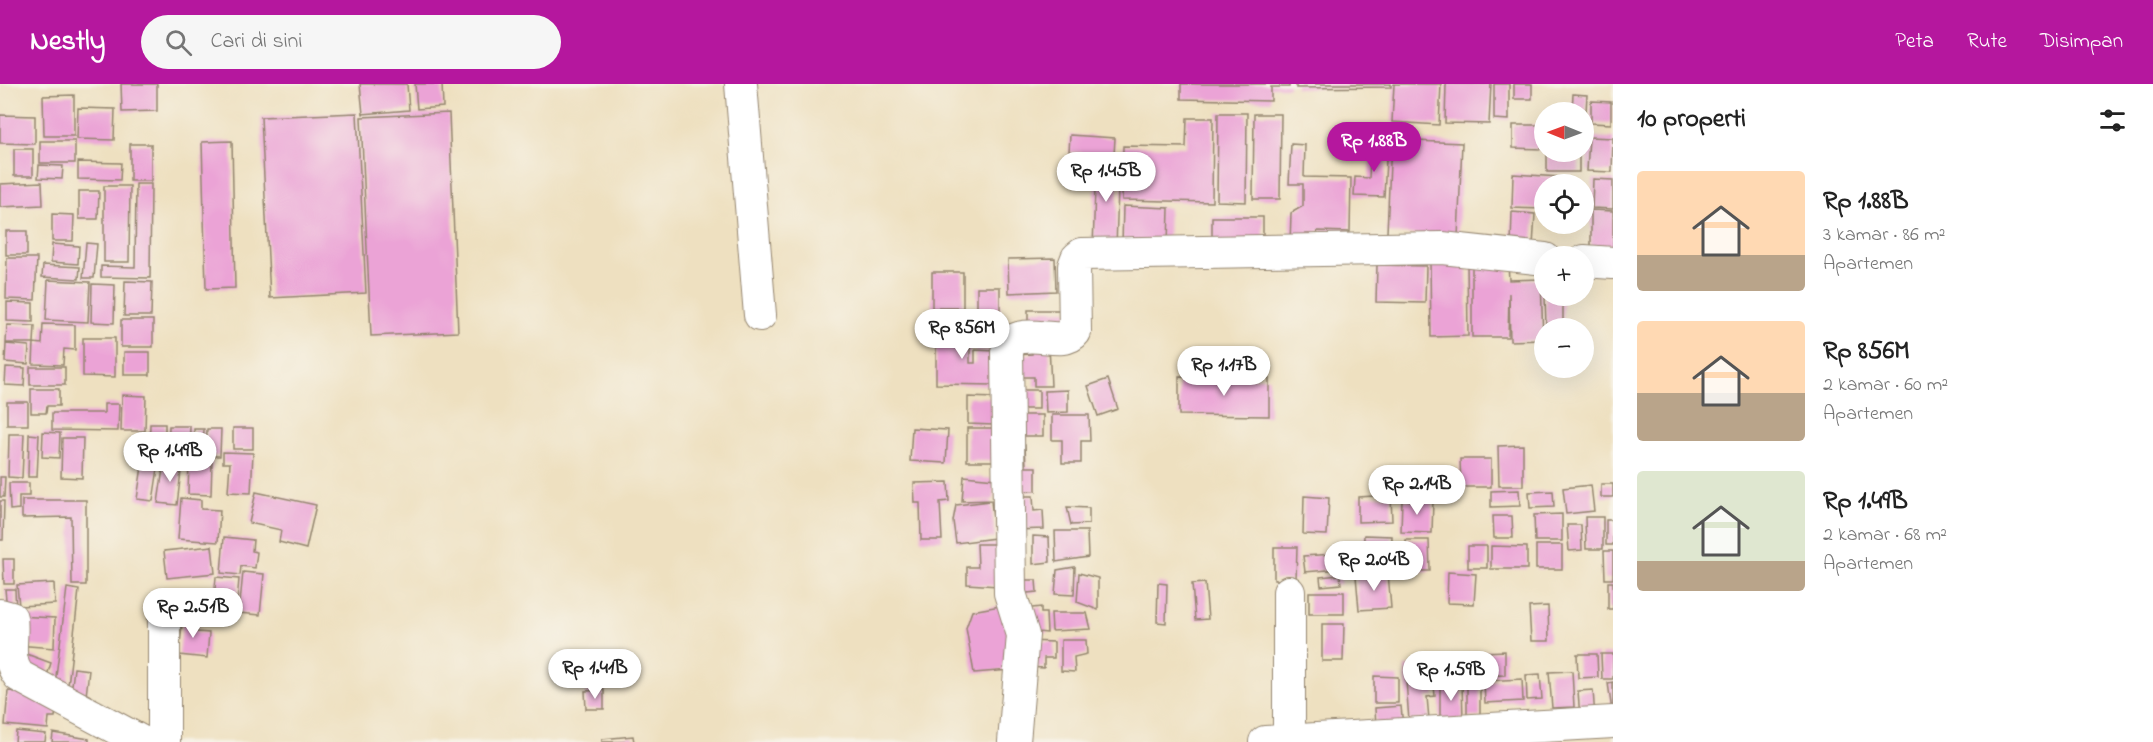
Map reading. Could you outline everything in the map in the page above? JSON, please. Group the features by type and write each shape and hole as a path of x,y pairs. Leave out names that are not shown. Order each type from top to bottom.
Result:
{"street":[{"path":"741,84 760,315"},
{"path":"1014,742 1023,634 1010,593 1006,352 1009,344 1021,336 1066,338 1075,332 1074,266 1077,258 1082,254 1442,248 1534,258"},
{"path":"1594,262 1613,263"},
{"path":"1289,592 1277,741 1480,736 1613,722"},
{"path":"0,615 11,618 11,658 13,669 19,676 128,732 142,742"},
{"path":"164,620 164,742"}],"building":[{"path":"121,84 157,84 157,111 122,112"},
{"path":"360,84 407,84 409,110 363,114"},
{"path":"415,84 442,84 443,107 417,109"},
{"path":"1181,84 1289,84 1289,87 1271,87 1271,101 1181,99"},
{"path":"1296,84 1391,84 1391,87 1296,88"},
{"path":"1394,84 1441,84 1439,125 1392,122"},
{"path":"1446,84 1491,84 1489,124 1445,123"},
{"path":"1494,84 1509,84 1509,120 1494,119"},
{"path":"1514,84 1532,84 1532,99 1514,99"},
{"path":"1573,94 1587,95 1587,102 1573,102"},
{"path":"74,95 74,136 44,136 43,96"},
{"path":"1591,101 1611,102 1611,124 1594,123 1594,102"},
{"path":"78,108 115,109 114,140 77,139"},
{"path":"357,113 366,293 270,298 261,117"},
{"path":"449,113 458,332 371,336 361,117"},
{"path":"1218,113 1247,113 1246,202 1217,201"},
{"path":"1254,114 1281,114 1280,199 1253,199"},
{"path":"0,115 35,116 35,144 0,143"},
{"path":"1187,118 1213,118 1212,202 1122,200 1123,146 1186,147"},
{"path":"1513,125 1534,125 1534,149 1513,148"},
{"path":"1070,135 1115,138 1114,155 1069,152"},
{"path":"1594,137 1613,138 1612,172 1587,171 1588,162 1594,162"},
{"path":"1371,140 1387,141 1384,197 1354,196 1355,177 1369,178"},
{"path":"1391,140 1462,143 1458,237 1387,233"},
{"path":"40,141 75,141 75,163 40,163"},
{"path":"232,141 235,288 206,289 202,142"},
{"path":"130,144 151,144 151,181 130,181"},
{"path":"1291,144 1305,145 1304,177 1351,178 1350,232 1318,231 1310,244 1290,244 1291,213 1303,206 1303,184 1289,184"},
{"path":"14,149 33,149 33,176 14,176"},
{"path":"1096,158 1119,158 1116,248 1093,248"},
{"path":"78,162 121,163 120,180 78,179"},
{"path":"1547,162 1579,162 1579,172 1547,172"},
{"path":"39,165 63,166 62,179 38,178"},
{"path":"1513,174 1534,175 1534,209 1512,208"},
{"path":"1594,179 1613,180 1613,209 1594,208"},
{"path":"42,182 43,205 0,207 0,184"},
{"path":"136,184 151,184 150,278 101,277 101,266 135,267"},
{"path":"104,186 130,186 129,262 104,262"},
{"path":"79,191 99,191 98,219 79,219"},
{"path":"1123,206 1169,208 1168,245 1122,244"},
{"path":"1594,210 1613,211 1613,247 1591,246 1591,234 1594,234"},
{"path":"1512,212 1534,214 1533,246 1511,245"},
{"path":"52,214 74,215 73,241 52,241"},
{"path":"1212,217 1263,217 1263,243 1212,243"},
{"path":"6,231 27,231 27,255 6,255"},
{"path":"86,243 97,244 94,278 83,278"},
{"path":"52,244 79,246 78,264 51,262"},
{"path":"7,258 37,258 35,300 6,299"},
{"path":"1055,258 1056,291 1009,293 1008,259"},
{"path":"1467,261 1468,336 1431,337 1430,262"},
{"path":"1508,263 1509,280 1534,279 1534,306 1542,306 1542,318 1534,318 1534,340 1510,341 1509,293 1508,337 1472,337 1472,264"},
{"path":"43,265 80,267 79,279 42,277"},
{"path":"1377,265 1426,266 1425,303 1376,302"},
{"path":"932,272 963,272 963,308 932,308"},
{"path":"48,280 90,282 88,322 46,320"},
{"path":"125,281 152,282 151,316 124,316"},
{"path":"92,284 115,285 114,323 91,322"},
{"path":"977,287 1000,287 1000,334 977,334"},
{"path":"7,302 33,303 33,322 7,321"},
{"path":"1545,306 1563,306 1563,318 1546,318"},
{"path":"1028,310 1067,310 1067,333 1028,334"},
{"path":"121,320 153,320 153,347 121,347"},
{"path":"43,324 75,325 75,350 64,349 63,365 33,364 34,343 42,344"},
{"path":"7,325 35,326 34,343 6,343"},
{"path":"936,329 970,329 970,363 975,363 975,350 996,351 995,385 936,384"},
{"path":"83,338 115,338 115,377 83,376"},
{"path":"6,344 29,346 28,364 5,362"},
{"path":"1049,345 1051,386 1034,386 1034,377 1015,377 1014,355 1032,354 1032,346"},
{"path":"124,352 150,352 150,375 124,375"},
{"path":"6,367 25,368 24,386 5,385"},
{"path":"30,367 65,367 65,385 30,385"},
{"path":"1179,377 1269,378 1269,416 1179,415"},
{"path":"1108,379 1118,409 1098,416 1088,386"},
{"path":"31,389 59,389 59,406 47,406 46,413 31,413"},
{"path":"1012,390 1039,390 1039,409 1012,409"},
{"path":"1068,390 1068,412 1046,413 1045,391"},
{"path":"122,395 146,396 145,431 121,431"},
{"path":"968,397 994,398 994,425 968,424"},
{"path":"7,402 28,402 28,425 7,425"},
{"path":"104,404 119,404 118,431 52,430 52,413 104,413"},
{"path":"1014,415 1043,415 1043,436 1024,436 1024,442"},
{"path":"1052,415 1089,415 1090,441 1081,441 1081,463 1062,463 1062,440 1052,440"},
{"path":"150,424 165,424 165,454 149,454"},
{"path":"169,426 190,426 189,457 168,457"},
{"path":"233,428 253,428 253,449 233,449"},
{"path":"912,428 948,430 946,463 910,461"},
{"path":"967,428 996,428 996,461 967,461"},
{"path":"194,429 204,429 203,454 194,454"},
{"path":"207,429 221,429 220,456 206,456"},
{"path":"43,432 60,433 59,458 42,457"},
{"path":"9,434 24,434 22,478 8,477"},
{"path":"29,434 39,435 37,477 28,477"},
{"path":"62,438 83,438 82,478 61,477"},
{"path":"1011,445 1025,445 1026,467 1036,467 1036,491 1013,492"},
{"path":"1523,445 1523,486 1499,486 1498,446"},
{"path":"223,452 253,453 251,493 228,492 230,463 223,463"},
{"path":"1460,459 1491,459 1491,487 1461,487"},
{"path":"143,460 159,462 153,501 137,499"},
{"path":"189,461 212,462 211,495 188,494"},
{"path":"164,462 182,463 177,505 158,503"},
{"path":"964,476 995,479 993,500 962,501"},
{"path":"0,477 5,477 4,497 0,497"},
{"path":"948,482 949,501 940,502 942,540 921,540 920,503 915,503 914,483"},
{"path":"9,483 29,483 29,496 19,496 19,509 10,510"},
{"path":"1601,484 1613,484 1613,497 1601,497"},
{"path":"1591,485 1594,511 1566,514 1563,488"},
{"path":"1519,490 1520,506 1491,507 1491,491"},
{"path":"1553,491 1554,507 1530,508 1529,492"},
{"path":"256,492 316,505 306,549 279,542 281,530 249,523"},
{"path":"1391,495 1392,521 1358,522 1358,497"},
{"path":"1013,496 1033,496 1034,511 1043,510 1044,529 1014,530"},
{"path":"1304,496 1329,498 1327,535 1303,534"},
{"path":"181,498 201,500 201,509 220,510 218,542 178,539"},
{"path":"22,500 86,500 86,585 72,585 71,517 22,518"},
{"path":"1402,500 1433,501 1432,533 1401,532"},
{"path":"0,501 4,501 3,540 0,540"},
{"path":"991,501 995,538 956,543 953,521 956,505"},
{"path":"1067,507 1089,508 1089,524 1071,525"},
{"path":"1562,514 1562,541 1535,541 1534,515"},
{"path":"1493,516 1512,516 1513,538 1494,538"},
{"path":"1585,517 1603,517 1603,549 1586,549"},
{"path":"1606,520 1613,520 1613,545 1606,545"},
{"path":"1567,525 1581,525 1582,550 1569,551"},
{"path":"1055,531 1087,531 1088,557 1056,562"},
{"path":"1364,535 1392,536 1391,569 1363,568"},
{"path":"1033,536 1049,537 1050,562 1033,564"},
{"path":"224,537 253,540 252,551 257,552 255,568 241,566 240,575 221,573"},
{"path":"1406,540 1429,540 1430,571 1407,571"},
{"path":"977,544 997,544 998,586 967,584 967,567 978,567"},
{"path":"1536,545 1562,545 1562,569 1536,569"},
{"path":"212,546 215,573 167,578 164,551"},
{"path":"1468,546 1487,546 1487,568 1468,568"},
{"path":"1491,546 1527,547 1527,569 1491,569"},
{"path":"1274,547 1297,547 1296,580 1274,580"},
{"path":"1604,551 1613,551 1613,579 1605,579"},
{"path":"1350,553 1351,568 1305,572 1303,556"},
{"path":"3,559 14,559 14,584 4,584"},
{"path":"1075,567 1074,595 1055,594 1057,570"},
{"path":"243,572 264,574 260,615 239,613"},
{"path":"1448,572 1476,574 1474,604 1447,603"},
{"path":"1079,573 1098,578 1098,610 1077,602"},
{"path":"1388,573 1391,608 1359,610 1356,576"},
{"path":"1340,575 1341,584 1321,586 1320,577"},
{"path":"216,577 239,579 236,614 213,612"},
{"path":"1016,580 1036,580 1037,592 1017,594"},
{"path":"1608,582 1613,582 1613,609 1608,609"},
{"path":"54,583 55,604 19,606 17,585"},
{"path":"1158,583 1167,584 1166,623 1157,622"},
{"path":"1205,583 1208,619 1195,620 1192,584"},
{"path":"67,588 79,590 68,686 55,684"},
{"path":"5,589 15,589 16,610 7,610"},
{"path":"1309,592 1344,592 1344,614 1309,614"},
{"path":"1000,606 1010,616 1010,670 974,673 966,628 972,611"},
{"path":"1548,606 1549,641 1531,641 1529,607"},
{"path":"1041,607 1041,613 1046,613 1047,633 1027,631 1023,609"},
{"path":"1051,613 1087,613 1091,629 1052,631"},
{"path":"17,616 55,618 54,648 16,645"},
{"path":"183,616 198,618 197,632 209,633 207,658 179,655"},
{"path":"1322,624 1344,624 1343,661 1322,661"},
{"path":"1061,640 1086,640 1087,654 1074,657 1075,672 1061,671"},
{"path":"1027,641 1054,642 1054,658 1044,658 1044,668 1026,667"},
{"path":"1505,651 1505,675 1484,676 1483,652"},
{"path":"21,652 51,663 46,679 15,668"},
{"path":"1577,654 1597,654 1598,677 1578,678"},
{"path":"1601,654 1613,654 1613,679 1602,679"},
{"path":"1432,665 1435,696 1427,697 1429,719 1409,721 1405,667"},
{"path":"74,668 89,670 86,696 71,694"},
{"path":"1572,671 1574,707 1552,708 1549,672"},
{"path":"1540,674 1542,699 1527,700 1526,675"},
{"path":"1374,676 1398,677 1398,703 1374,703"},
{"path":"1522,679 1523,701 1485,703 1484,681"},
{"path":"1467,680 1480,680 1480,717 1467,717"},
{"path":"1613,682 1613,711 1612,711 1608,683"},
{"path":"1462,683 1463,720 1440,721 1440,684"},
{"path":"604,690 604,709 586,709 585,691"},
{"path":"1593,690 1595,718 1580,719 1578,691"},
{"path":"8,691 47,694 57,701 55,717 49,717 48,729 5,725"},
{"path":"1401,706 1403,727 1376,728 1375,708"},
{"path":"16,731 46,734 45,742 15,742"},
{"path":"53,733 89,739 89,742 52,742"},
{"path":"633,736 634,742 602,742 602,739"}]}
